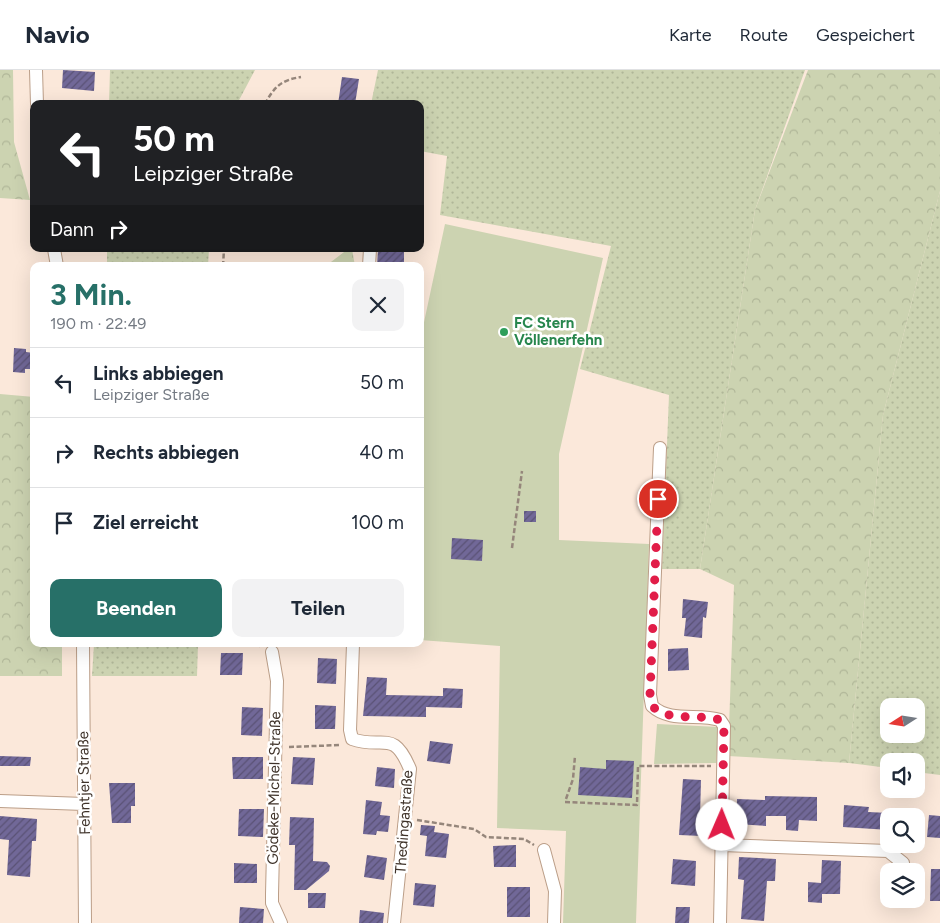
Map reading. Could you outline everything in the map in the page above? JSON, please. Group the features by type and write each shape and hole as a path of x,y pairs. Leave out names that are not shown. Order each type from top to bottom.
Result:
{"street":[{"path":"36,70 37,100"},
{"path":"660,448 650,695 652,706 664,714 710,716 720,720 724,726 720,923"},
{"name":"Fehntjer Straße","path":"83,647 85,923"},
{"path":"352,739 350,730 353,647"},
{"name":"Gödeke-Michel-Straße","path":"272,652 277,681 272,904 281,923"},
{"name":"Thedingastraße","path":"352,739 389,742 403,751 410,769 394,923"},
{"path":"0,801 84,804"},
{"path":"722,845 888,851 903,863"},
{"path":"544,850 555,891 554,923"}],"path":[{"path":"267,100 275,86 288,79 301,77"},
{"path":"512,548 522,471"},
{"path":"275,747 346,744 352,739"},
{"path":"575,756 573,779 565,800 637,805 638,766 723,766"},
{"path":"406,818 474,829 486,837 524,839 544,850"}],"green space":[{"path":"0,70 13,70 14,142 30,200 0,198"},
{"path":"110,70 255,70 239,100 109,100"},
{"path":"378,70 805,70 755,210 700,569 662,569 669,395 580,369 611,246 440,215 447,156 424,152 424,100 372,100"},
{"path":"808,70 940,70 940,191 883,415 849,763 728,756 734,585 700,569 755,210"},
{"path":"940,191 940,775 925,773 925,753 880,753 880,767 849,763 883,415"},
{"path":"445,224 603,258 559,454 559,540 649,544 636,923 563,923 566,831 497,828 500,646 424,640 424,322"},
{"path":"107,252 209,252 208,262 107,262"},
{"path":"344,252 353,252 354,262 331,262"},
{"path":"0,394 30,397 30,647 62,647 62,676 0,676"},
{"path":"94,647 198,647 197,676 92,676"},
{"path":"657,724 719,727 716,763 654,764"}],"building":[{"path":"63,70 95,72 94,91 62,88"},
{"path":"342,77 359,79 356,100 339,100"},
{"path":"378,252 404,252 404,262 377,262"},
{"path":"14,348 26,349 26,352 30,352 30,369 25,369 25,373 13,372"},
{"path":"524,511 536,511 536,522 524,522"},
{"path":"452,538 483,540 482,561 451,559"},
{"path":"683,599 708,602 706,618 703,617 702,638 684,636 686,618 682,618"},
{"path":"688,648 689,670 668,671 668,649"},
{"path":"221,653 243,653 242,675 220,675"},
{"path":"318,658 337,659 336,684 317,683"},
{"path":"367,677 387,678 386,695 443,696 443,688 463,689 462,708 426,707 426,717 363,716"},
{"path":"315,705 336,706 335,729 315,729"},
{"path":"242,707 263,708 262,736 241,735"},
{"path":"430,741 453,744 450,764 427,761"},
{"path":"0,756 31,757 30,766 0,766"},
{"path":"232,757 263,757 263,779 233,779"},
{"path":"293,757 315,758 313,785 291,784"},
{"path":"606,760 634,761 632,798 578,795 580,767 606,769"},
{"path":"377,767 395,769 394,788 375,786"},
{"path":"683,779 701,780 700,819 703,819 702,836 679,835"},
{"path":"109,783 135,783 135,806 131,806 131,823 112,823"},
{"path":"765,796 817,797 817,821 799,820 798,831 786,830 786,816 766,816 766,826 736,824 737,799 765,800"},
{"path":"366,800 382,802 380,815 390,816 388,832 377,831 376,835 363,834"},
{"path":"844,805 869,807 868,812 880,813 880,829 843,827"},
{"path":"239,809 264,809 263,837 238,836"},
{"path":"929,815 940,816 940,838 927,837"},
{"path":"0,816 37,819 36,841 32,841 30,877 7,875 9,840 0,839"},
{"path":"290,817 314,818 313,861 327,862 330,866 329,871 306,890 294,890 295,845 289,845"},
{"path":"421,825 435,826 434,832 449,834 446,858 425,856 427,836 420,835"},
{"path":"516,845 516,867 494,867 493,846"},
{"path":"367,855 387,858 384,880 364,877"},
{"path":"739,857 776,859 775,881 767,881 764,921 741,919 744,880 738,879"},
{"path":"673,859 696,861 695,886 671,884"},
{"path":"822,860 841,861 840,894 822,894 822,903 808,902 808,882 821,883"},
{"path":"234,863 257,864 257,883 234,883"},
{"path":"931,869 940,869 940,901 930,901"},
{"path":"415,883 436,885 434,907 413,905"},
{"path":"507,887 530,887 530,917 507,917"},
{"path":"308,893 326,893 325,908 308,908"},
{"path":"240,907 264,909 263,923 239,923"},
{"path":"676,907 690,907 689,923 675,923"},
{"path":"360,910 384,913 383,923 359,923"}],"place":[{"name":"FC Stern Völlenerfehn","path":"504,332"}],"route":[{"path":"658,499 650,695 652,706 658,712 664,714 710,716 720,720 724,726 722,825"}]}
